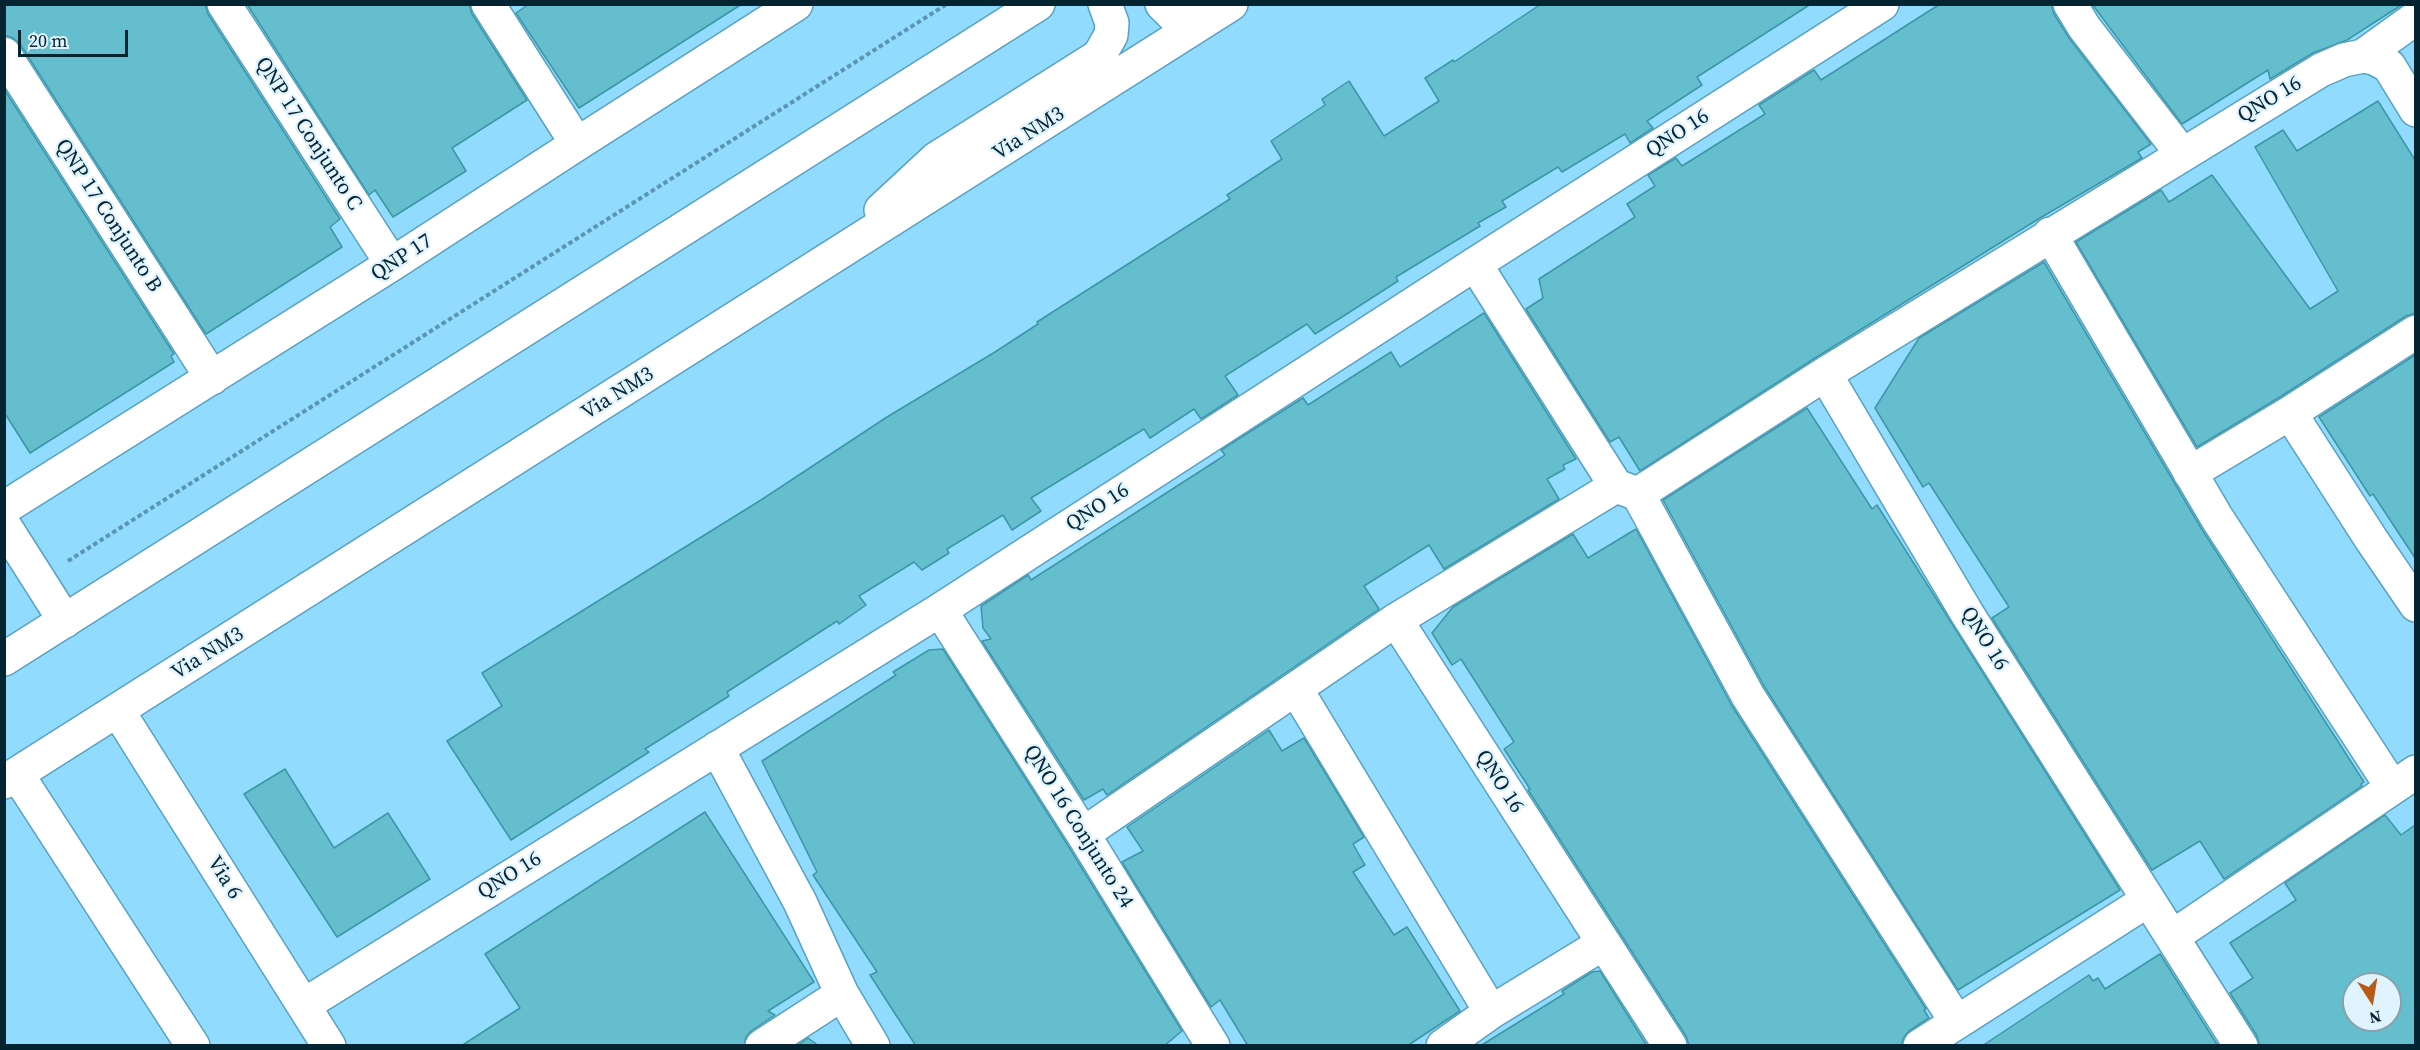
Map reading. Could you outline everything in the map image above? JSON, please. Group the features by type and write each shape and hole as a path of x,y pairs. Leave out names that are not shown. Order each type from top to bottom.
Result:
{"street":[{"name":"QNP 17 Conjunto C","path":"224,4 392,264"},
{"path":"488,4 577,144"},
{"name":"QNP 17","path":"4,508 392,264 577,144 754,16 796,4"},
{"path":"4,659 1038,4"},
{"path":"823,265 936,159 1099,56 1111,35 1112,23 1105,4"},
{"path":"1162,4 1174,16 1189,21 1203,20 1224,9"},
{"name":"QNO 16","path":"304,1005 940,610 1882,4"},
{"path":"2070,4 2084,27 2182,154"},
{"name":"Via NM3","path":"11,778 1224,9"},
{"name":"QNO 16","path":"1083,834 1396,620 1627,490 1826,374 2050,234 2321,70 2344,60 2363,56 2415,18"},
{"name":"QNP 17 Conjunto B","path":"4,54 212,378"},
{"path":"2363,56 2374,58 2388,66 2415,110"},
{"path":"2050,234 2217,518 2404,779 2172,937"},
{"path":"1475,264 1627,490 1749,696 1956,1021"},
{"path":"2190,473 2290,413 2415,332"},
{"name":"QNO 16","path":"1826,374 1968,615 2241,1046"},
{"path":"2290,413 2415,605"},
{"path":"4,525 65,621"},
{"name":"QNO 16 Conjunto 24","path":"940,610 1083,834 1213,1046"},
{"name":"QNO 16","path":"1396,620 1670,1046"},
{"path":"1296,689 1491,1012"},
{"name":"Via 6","path":"118,711 329,1046"},
{"path":"717,748 800,902 842,994 873,1046"},
{"path":"11,778 154,985 193,1046"},
{"path":"1920,1046 2148,900"},
{"path":"1443,1046 1491,1012 1604,943"},
{"path":"154,985 216,1046"},
{"path":"762,1046 842,994"}],"path":[{"path":"39,579 947,4"}],"building":[{"path":"4,4 205,4 208,14 340,219 330,227 342,247 206,334 20,44 4,35"},
{"path":"247,4 469,4 472,14 527,100 452,148 466,171 393,217 375,190 369,195"},
{"path":"529,4 742,4 579,108 516,13"},
{"path":"1541,4 1811,4 1697,77 1702,85 1647,121 1653,128 1630,143 1625,134 1562,172 1558,167 1502,201 1506,207 1478,223 1480,226 1396,277 1398,281 1315,334 1307,324 1225,376 1238,395 1201,419 1194,409 1150,438 1144,429 1031,498 1041,511 1012,530 1003,515 947,549 949,553 922,570 914,562 859,596 866,605 839,624 837,621 727,692 729,696 645,749 649,752 511,840 447,741 502,706 482,673 761,500 887,417 995,352 1038,324 1037,322 1230,199 1227,195 1282,159 1271,141 1325,105 1322,99 1349,81 1384,136 1439,101 1425,78 1453,60 1454,62"},
{"path":"1940,4 2051,4 2054,14 2069,38 2151,144 2138,152 2142,158 2040,218 1815,358 1640,471 1619,437 1610,442 1526,309 1543,298 1539,279 1635,217 1627,204 1655,186 1648,175 1676,158 1682,166 1765,114 1759,105 1814,70 1821,80"},
{"path":"2092,4 2403,4 2347,40 2313,53 2270,79 2268,70 2182,124"},
{"path":"4,89 174,354 171,356 174,362 30,453 4,412"},
{"path":"2378,101 2415,160 2415,313 2406,316 2197,447 2076,242 2161,190 2169,202 2212,175 2310,309 2338,291 2255,147 2283,130 2297,151"},
{"path":"2044,262 2201,528 2364,782 2362,786 2224,879 2200,841 2152,870 1992,618 2009,607 1929,483 1923,487 1875,408 1919,338"},
{"path":"1484,313 1576,459 1563,465 1565,469 1547,479 1559,499 1444,569 1429,545 1364,586 1379,609 1107,795 1103,789 1084,800 982,641 991,639 983,628 981,606 1028,575 1031,580 1216,461 1225,455 1221,450 1303,398 1308,405 1391,352 1400,367"},
{"path":"2415,355 2415,558 2373,494 2370,496 2319,417"},
{"path":"1807,408 1872,509 1877,505 2120,890 1958,990 1764,686 1663,500"},
{"path":"1636,529 1732,706 1926,1009 1924,1010 1929,1018 1909,1031 1901,1046 1689,1046 1686,1036 1504,749 1514,742 1461,659 1452,665 1432,633 1453,607 1573,534 1588,558"},
{"path":"943,649 1182,1031 1164,1046 916,1046 870,975 877,972 813,875 817,872 762,761 896,675 893,672 929,650"},
{"path":"1269,730 1282,751 1304,738 1364,837 1353,844 1365,865 1353,872 1394,935 1407,927 1460,1011 1407,1046 1248,1046 1220,1000 1211,1007 1122,862 1143,851 1127,827"},
{"path":"285,769 334,848 388,813 430,879 337,937 244,794"},
{"path":"705,812 814,982 768,1011 775,1015 751,1031 746,1037 744,1046 461,1046 520,1008 485,954"},
{"path":"2385,815 2401,835 2415,825 2415,1046 2260,1046 2257,1036 2230,993 2253,978 2230,943 2296,900 2285,883"},
{"path":"2160,954 2218,1046 1982,1046 2089,975 2093,981 2098,978 2105,989"},
{"path":"1600,971 1647,1046 1480,1046 1564,994 1562,991 1592,972"},
{"path":"808,1038 819,1046 797,1046"}]}
